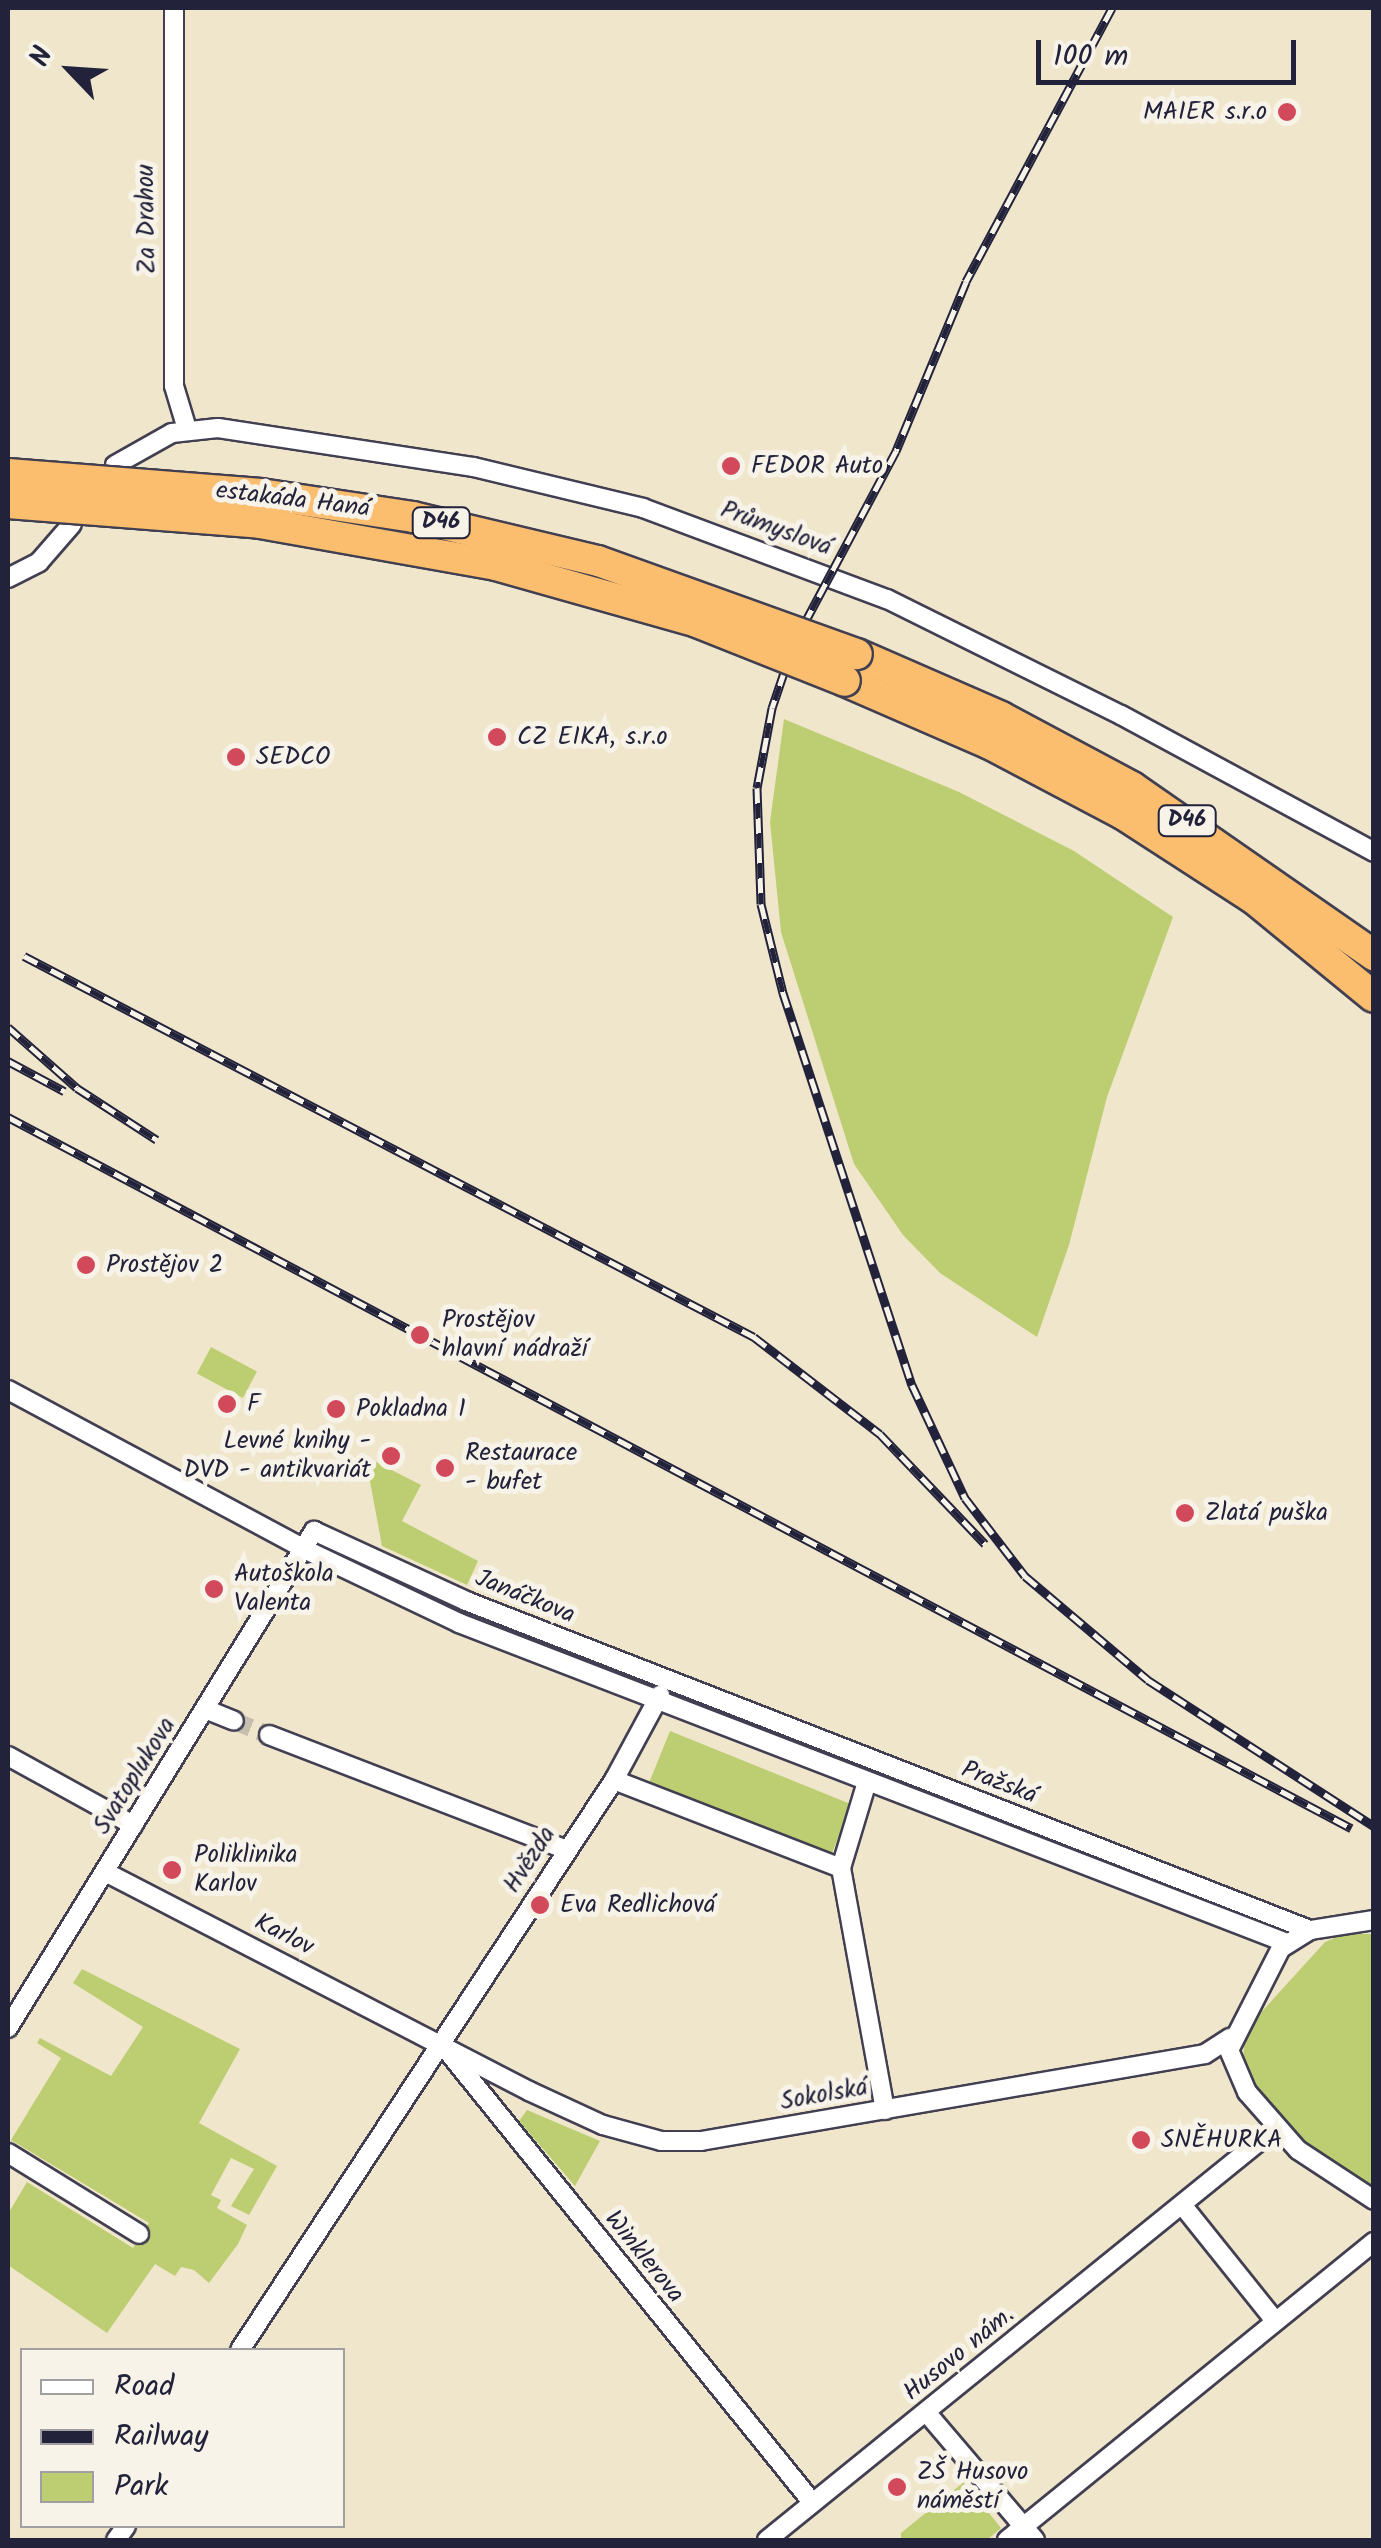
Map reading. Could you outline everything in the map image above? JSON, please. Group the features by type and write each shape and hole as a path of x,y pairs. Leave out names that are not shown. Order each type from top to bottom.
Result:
{"highway":[{"name":"estakáda Haná","path":"8,474 260,494 413,517 598,561 851,668"},
{"name":"estakáda Haná","path":"8,503 260,523 458,556 851,668"},
{"name":"D46","path":"851,668 1000,718 1132,787 1369,953"},
{"name":"D46","path":"851,668 1123,814 1254,898 1374,997"}],"street":[{"name":"Za Drahou","path":"174,8 174,386 187,429"},
{"name":"Průmyslová","path":"116,466 187,429 218,428 474,467 698,527 887,598 1121,715 1374,852"},
{"path":"8,578 38,562 72,524"},
{"name":"Janáčkova","path":"8,1390 304,1550 459,1623 866,1785"},
{"name":"Janáčkova","path":"304,1550 314,1531 466,1600 670,1682"},
{"name":"Svatoplukova","path":"8,2028 304,1550"},
{"path":"459,1623 466,1600"},
{"name":"Janáčkova","path":"596,1678 670,1682"},
{"name":"Hvězda","path":"241,2348 614,1780 655,1702 670,1682"},
{"name":"Pražská","path":"670,1682 1310,1930"},
{"path":"205,1709 234,1721"},
{"path":"269,1734 567,1850"},
{"path":"8,1756 133,1825"},
{"path":"614,1780 841,1868"},
{"path":"866,1785 841,1868 885,2110"},
{"name":"Pražská","path":"866,1785 1287,1943"},
{"name":"Karlov","path":"105,1872 440,2042"},
{"path":"1374,1920 1310,1930 1287,1943 1230,2038 1232,2068 1278,2127 1323,2171 1374,2200"},
{"name":"Sokolská","path":"440,2042 588,2118 661,2140 702,2141 1205,2054 1230,2038"},
{"name":"Winklerova","path":"440,2042 812,2502"},
{"name":"Husovo nám.","path":"767,2540 1278,2127"},
{"path":"8,2153 139,2234"},
{"path":"1183,2206 1276,2321"},
{"path":"1007,2540 1030,2534 1276,2321 1374,2242"},
{"path":"926,2412 1030,2534"}],"green space":[{"path":"784,719 959,792 1074,851 1173,917 1107,1097 1069,1245 1037,1337 940,1273 903,1235 854,1164 781,932 770,822"},
{"path":"211,1347 257,1371 243,1398 197,1373"},
{"path":"376,1462 421,1485 402,1521 478,1561 467,1585 382,1546 369,1476"},
{"path":"670,1731 852,1804 830,1857 649,1784"},
{"path":"1344,1934 1373,1934 1373,2186 1359,2184 1311,2152 1256,2085 1243,2058 1245,2037 1256,2018 1325,1942"},
{"path":"82,1969 240,2049 199,2123 277,2166 249,2215 231,2206 254,2169 231,2158 211,2195 221,2200 217,2208 247,2225 238,2244 209,2283 194,2270 181,2267 175,2276 155,2264 107,2333 8,2265 8,2214 27,2182 133,2248 149,2223 11,2140 61,2058 37,2043 40,2038 111,2076 143,2027 73,1983"},
{"path":"527,2110 600,2141 575,2186 519,2121"},
{"path":"964,2482 1001,2528 987,2540 901,2540 901,2533"}],"tunnel":[{"path":"234,1721 269,1735"}],"railway":[{"path":"1112,8 966,282 896,451 794,643 772,708 757,788 761,904 783,993 912,1385 965,1498 1025,1576 1148,1680 1374,1826"},
{"path":"24,956 754,1337 880,1434 985,1544"},
{"path":"8,1027 77,1088 157,1140"},
{"path":"8,1061 64,1091"},
{"path":"8,1117 1351,1828"}],"place":[{"name":"MAIER s.r.o","path":"1287,112"},
{"name":"FEDOR Auto","path":"731,466"},
{"name":"CZ EIKA, s.r.o","path":"497,737"},
{"name":"SEDCO","path":"236,757"},
{"name":"Prostějov 2","path":"86,1265"},
{"name":"Prostějov hlavní nádraží","path":"420,1335"},
{"name":"F","path":"227,1404"},
{"name":"Pokladna 1","path":"336,1409"},
{"name":"Levné knihy - DVD - antikvariát","path":"391,1456"},
{"name":"Restaurace - bufet","path":"445,1468"},
{"name":"Zlatá puška","path":"1185,1513"},
{"name":"Autoškola Valenta","path":"214,1589"},
{"name":"Poliklinika Karlov","path":"172,1870"},
{"name":"Eva Redlichová","path":"540,1905"},
{"name":"SNĚHURKA","path":"1141,2140"},
{"name":"ZŠ Husovo náměstí","path":"897,2487"}]}
